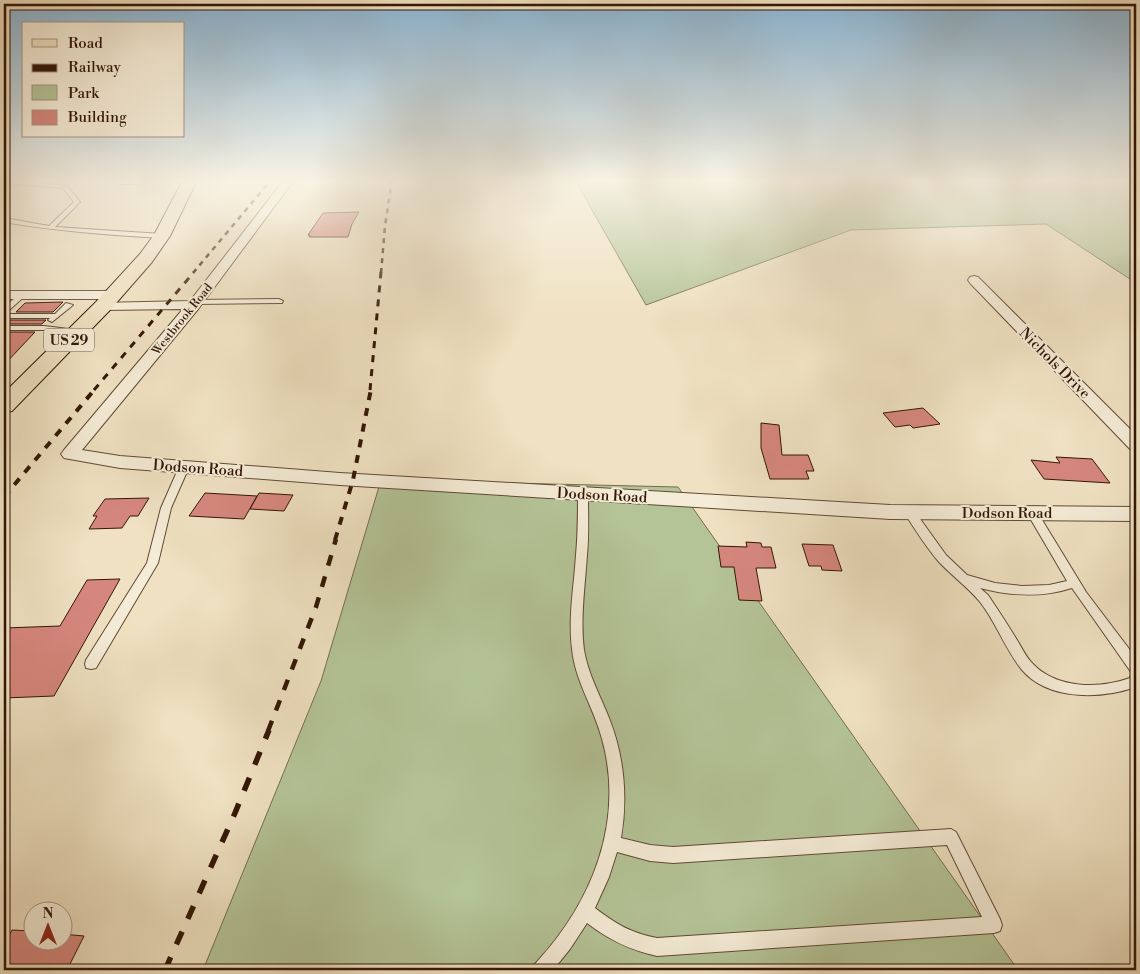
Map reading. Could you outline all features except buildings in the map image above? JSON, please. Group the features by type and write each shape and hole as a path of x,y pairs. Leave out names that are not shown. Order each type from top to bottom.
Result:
{"main road":[{"name":"US 29","path":"8,398 109,301 146,258 167,225"}],"street":[{"name":"Westbrook Road","path":"70,454 195,304 255,225"},
{"name":"Nichols Drive","path":"974,280 1136,445"},
{"path":"4,296 22,295 195,304"},
{"name":"Dodson Road","path":"70,454 120,462 184,467 583,494 909,512 1136,514"}],"lane":[{"path":"35,225 88,232 162,236"},
{"path":"4,310 22,295"},
{"path":"195,304 279,301"},
{"path":"44,328 69,305"},
{"path":"4,316 56,316"},
{"path":"4,328 44,328 77,332"},
{"path":"91,664 152,563 166,508 184,467"},
{"path":"541,970 550,961 586,911 599,882 612,843 616,806 609,738 578,651 577,610 583,538 583,494"},
{"path":"909,512 942,558 984,598 1027,666 1036,676 1075,690 1119,689 1135,682 1136,679"},
{"path":"1032,513 1075,583 1136,668"},
{"path":"963,577 993,587 1024,591 1046,591 1075,583"},
{"path":"586,911 616,935 635,943 657,946 994,925 951,837 673,855 650,853 612,843"}],"green space":[{"path":"601,225 999,225 851,230 646,305"},
{"path":"1048,225 1136,225 1136,283"},
{"path":"381,480 678,487 1018,970 203,970 321,681"}],"railway":[{"path":"193,273 233,225"},
{"path":"381,273 385,225"},
{"path":"94,390 194,272"},
{"path":"370,390 381,272"},
{"path":"4,497 95,389"},
{"path":"335,540 353,480 371,389"},
{"path":"268,731 316,607 336,539"},
{"path":"165,970 235,813 269,730"}]}
